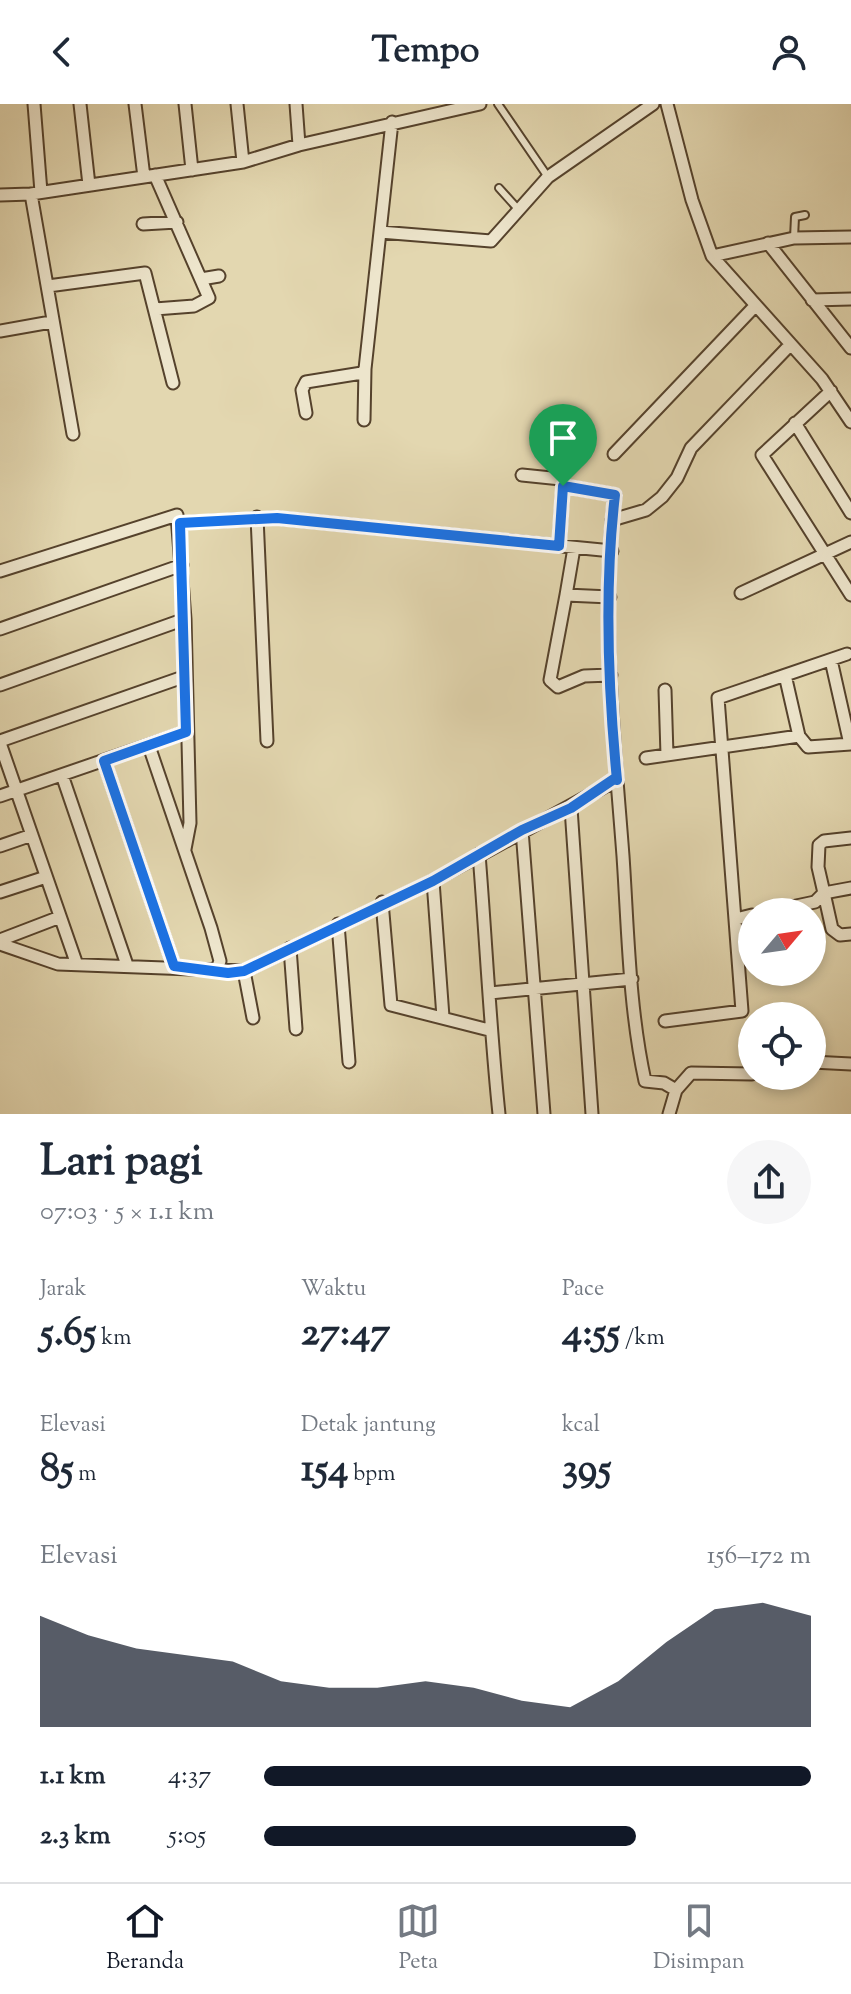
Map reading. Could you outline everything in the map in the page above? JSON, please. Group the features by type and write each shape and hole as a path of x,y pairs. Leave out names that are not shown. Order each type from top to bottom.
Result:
{"street":[{"path":"34,104 36,193 51,322 73,434"},
{"path":"80,104 89,185"},
{"path":"135,104 149,176 177,222 209,298 203,303 155,309"},
{"path":"185,104 192,170"},
{"path":"237,104 243,162"},
{"path":"296,104 299,145"},
{"path":"0,195 36,193 243,162 450,107 480,104"},
{"path":"380,232 491,241 499,236 518,209 548,177 653,104"},
{"path":"667,104 692,200 712,256 831,391 851,422"},
{"path":"364,420 365,369 392,122"},
{"path":"143,224 177,222"},
{"path":"712,256 794,238 851,237"},
{"path":"768,243 851,348"},
{"path":"48,286 138,271 145,273 173,383"},
{"path":"201,279 219,276"},
{"path":"812,300 851,299"},
{"path":"614,454 755,306"},
{"path":"0,331 51,322"},
{"path":"612,520 646,510 662,497 691,448 789,346"},
{"path":"306,413 302,390 306,382 362,373 365,369"},
{"path":"831,391 762,455 851,595"},
{"path":"795,423 851,513"},
{"path":"522,475 561,479 559,546"},
{"path":"563,486 615,495 610,597 611,675 632,979 645,1081 664,1083 676,1090"},
{"path":"0,571 174,513 180,523 185,619 190,823 185,849"},
{"path":"180,523 257,517 612,551"},
{"path":"257,517 267,741"},
{"path":"741,593 851,542"},
{"path":"574,548 550,680 558,687 584,676 611,675"},
{"path":"0,629 182,565"},
{"path":"566,595 610,597"},
{"path":"0,685 185,619"},
{"path":"665,1021 742,1011 719,748 718,698 847,654"},
{"path":"785,675 799,736 808,747 851,744 831,660"},
{"path":"76,962 0,742 186,676"},
{"path":"665,690 667,755"},
{"path":"0,796 186,732"},
{"path":"646,758 799,736"},
{"path":"149,746 219,957 216,971"},
{"path":"104,761 174,966"},
{"path":"62,775 127,965"},
{"path":"0,942 50,962 244,971 382,902 433,881 522,830 571,808 614,779 617,780"},
{"path":"571,808 592,1114"},
{"path":"522,830 544,1114"},
{"path":"0,846 32,835"},
{"path":"851,838 824,841 819,845 818,867 832,929 840,935 851,934"},
{"path":"479,854 490,993 489,1030 499,1114"},
{"path":"0,892 46,877"},
{"path":"433,881 443,1017"},
{"path":"819,898 824,893 851,888"},
{"path":"382,902 391,1005 489,1030"},
{"path":"0,942 60,917"},
{"path":"338,924 349,1062"},
{"path":"290,948 296,1029"},
{"path":"244,971 253,1018"},
{"path":"490,993 632,979"},
{"path":"826,1063 851,1064"},
{"path":"669,1114 676,1090 691,1073 738,1074"}],"lane":[{"path":"498,104 548,177"},
{"path":"499,188 518,209"},
{"path":"794,238 794,219 805,215"}],"route":[{"path":"563,486 615,495 610,597 612,730 617,780 614,779 571,808 522,830 433,881 382,902 244,971 228,973 174,966 104,761 186,732 180,523 277,518 559,546 563,486"}]}
